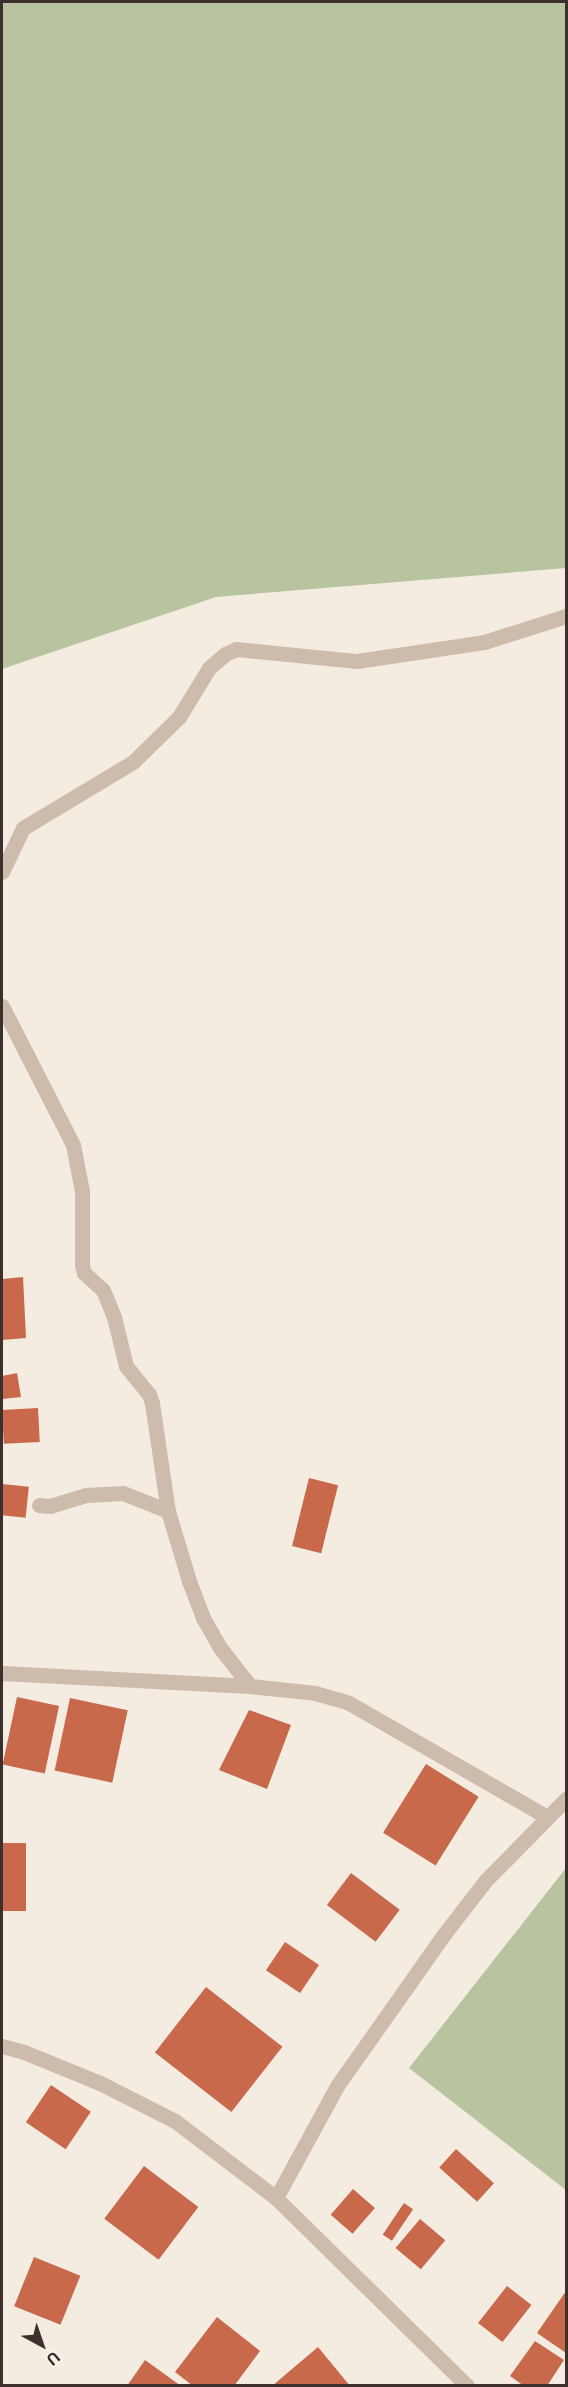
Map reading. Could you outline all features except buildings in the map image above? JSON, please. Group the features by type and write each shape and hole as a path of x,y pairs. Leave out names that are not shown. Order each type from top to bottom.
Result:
{"street":[{"path":"2,872 23,828 133,762 180,717 209,668 225,654 236,649 357,661 484,642 567,616"},
{"path":"2,1006 73,1145 82,1191 82,1265 84,1273 103,1290 126,1366 149,1394 152,1402 168,1511 203,1618 221,1649 250,1686"},
{"path":"39,1505 50,1506 86,1495 123,1493 168,1511"},
{"path":"2,1673 250,1686 315,1693 349,1703 547,1817"},
{"path":"276,2198 338,2086 444,1933 486,1880 567,1799"},
{"path":"2,2046 24,2052 100,2083 175,2121 276,2198 467,2385"}],"green space":[{"path":"2,2 566,2 566,568 216,597 2,669"},
{"path":"566,1868 566,2190 409,2068"}]}
